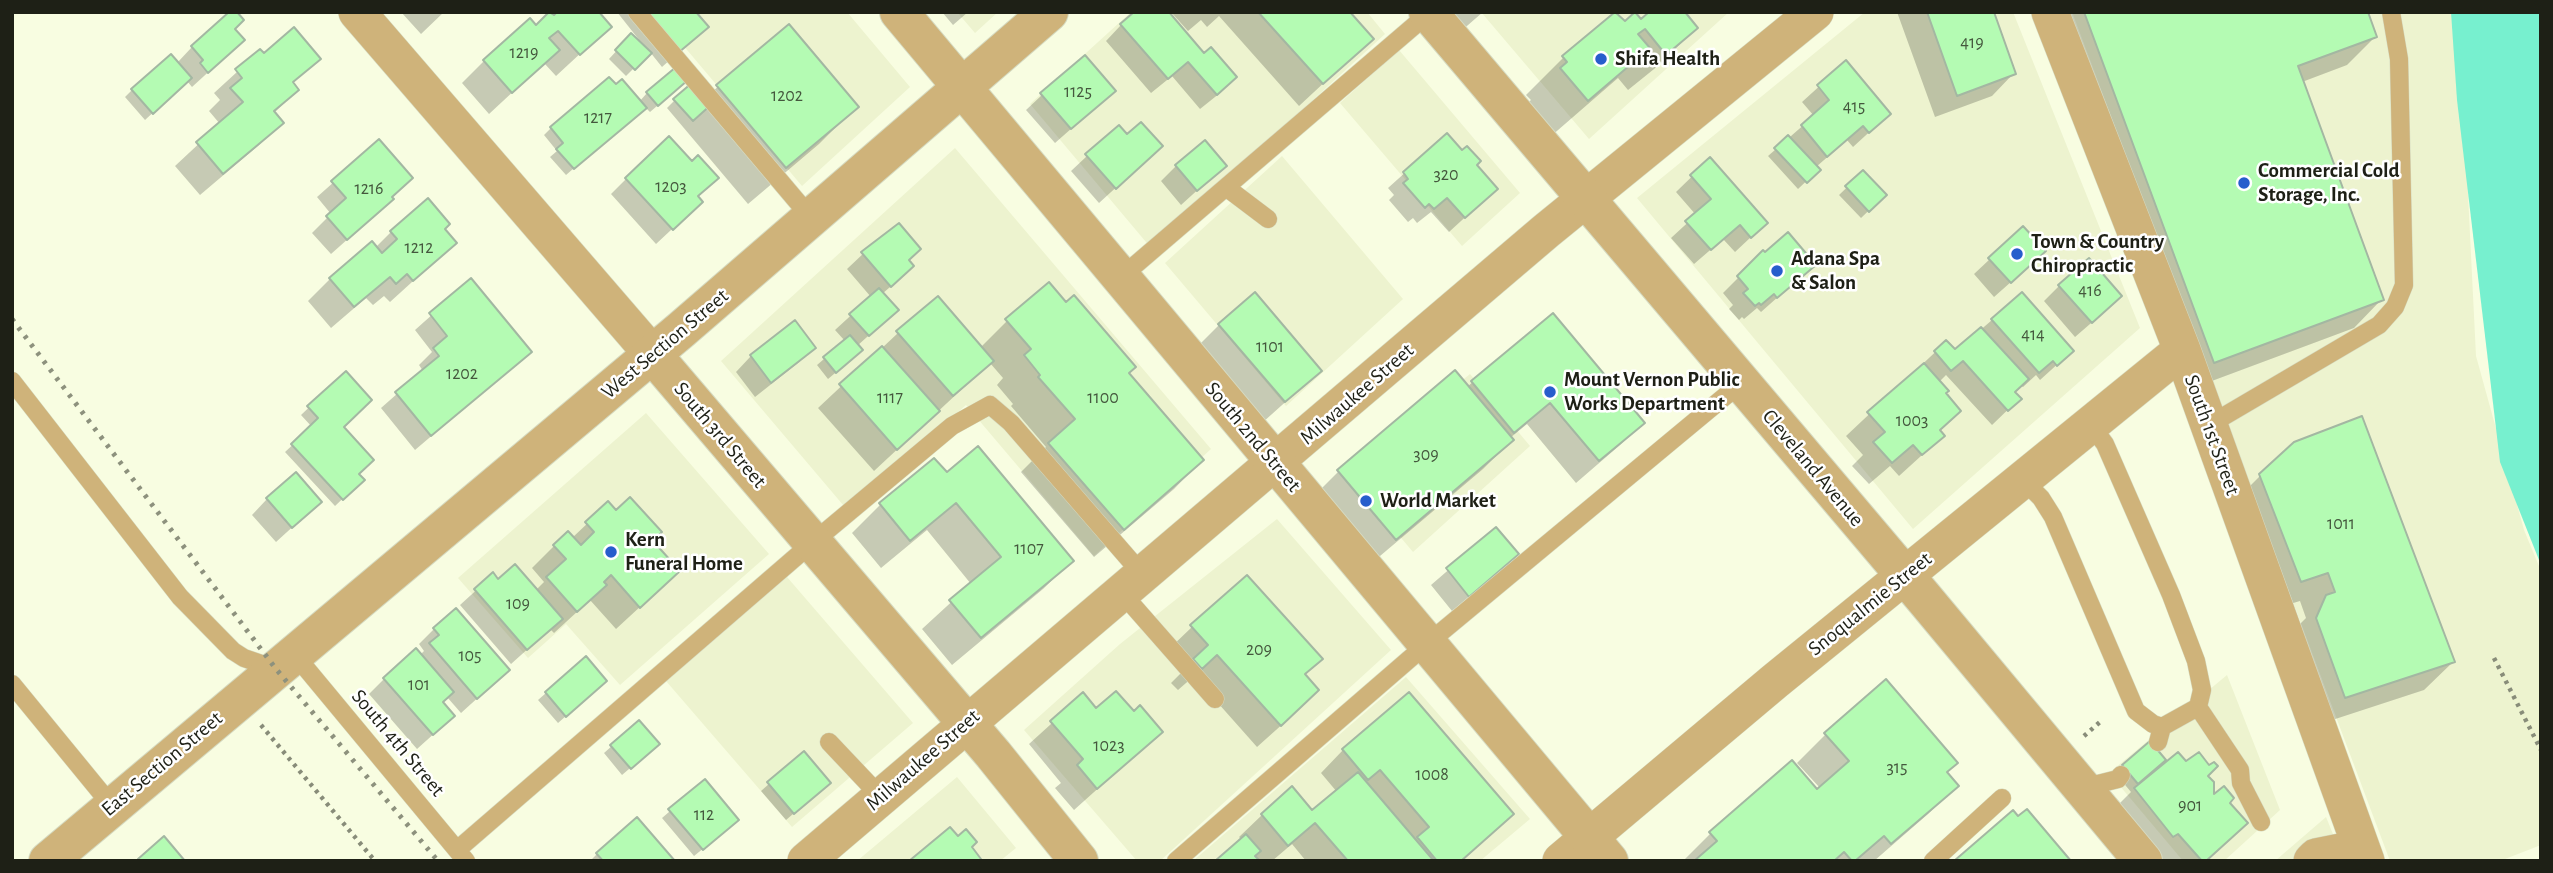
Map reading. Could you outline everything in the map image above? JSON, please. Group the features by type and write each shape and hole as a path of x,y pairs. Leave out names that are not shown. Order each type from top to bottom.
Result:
{"street":[{"name":"South 3rd Street","path":"357,12 966,723 1079,861"},
{"name":"South 2nd Street","path":"899,12 1275,464 1428,643 1586,853"},
{"name":"West Section Street","path":"285,662 653,355 1049,12"},
{"name":"Milwaukee Street","path":"806,861 1519,254 1815,12"},
{"name":"South 1st Street","path":"2050,12 2182,350 2363,854"},
{"name":"Cleveland Avenue","path":"1429,13 2143,861"},
{"name":"Snoqualmie Street","path":"1586,853 1775,681 2182,350"},
{"name":"East Section Street","path":"48,861 285,662"},
{"path":"2312,861 2316,857 2363,854"}],"lane":[{"path":"636,12 812,219"},
{"path":"2209,425 2379,325 2395,307 2404,285 2399,58 2391,12"},
{"path":"1120,278 1429,13"},
{"path":"1227,188 1268,219"},
{"path":"12,381 180,597 233,651 244,658 285,662"},
{"path":"1177,861 1428,643 1741,383"},
{"path":"462,856 812,542 952,426 990,405 1011,423 1132,583 1215,699"},
{"path":"2023,480 2041,498 2053,517 2136,712 2153,724 2160,735 2197,707 2202,690 2196,661 2171,595 2105,444 2091,425"},
{"name":"South 4th Street","path":"285,662 462,856"},
{"path":"12,684 112,806"},
{"path":"2197,707 2240,770 2241,783 2261,822"},
{"path":"829,741 880,796"},
{"path":"2082,788 2118,779 2122,775"},
{"path":"1933,861 2002,798"}],"path":[{"path":"2494,658 2541,750"},
{"path":"239,699 375,861"},
{"path":"2084,736 2100,722"}],"shaded area":[{"path":"655,12 847,12 910,87 802,186"},
{"path":"957,12 998,12 975,33"},
{"path":"1131,12 1367,12 1385,34 1151,248 1030,104"},
{"path":"1481,12 1729,12 1589,139"},
{"path":"1865,12 2013,12 2140,328 1913,529 1637,198"},
{"path":"2072,12 2459,12 2476,356 2524,530 2541,571 2541,845 2500,861 2390,861"},
{"path":"1399,50 1520,193 1462,246 1340,103"},
{"path":"955,148 1211,449 1094,556 966,405 849,512 721,361"},
{"path":"1282,156 1403,299 1286,406 1165,263"},
{"path":"1470,374 1530,446 1413,552 1347,474"},
{"path":"646,413 769,554 620,685 566,624 528,658 458,578"},
{"path":"1277,519 1391,650 1160,861 1137,861 1024,730 1120,644"},
{"path":"787,577 913,723 792,827 666,681"},
{"path":"2227,675 2280,810 2224,861 2183,861 2109,773"},
{"path":"1406,677 1530,819 1480,861 1193,861"},
{"path":"957,777 1016,848 1000,861 857,861"},
{"path":"2326,817 2344,861 2275,861"}],"water":[{"path":"2451,12 2541,12 2541,565 2500,462 2457,100"}],"building":[{"path":"229,12 237,12 244,20 235,29 245,40 208,73 200,63 203,60 191,46"},
{"path":"549,12 554,15 557,12 599,12 612,27 580,55 558,31 549,38 560,50 512,93 483,60 530,18 536,25"},
{"path":"645,12 696,12 709,27 678,53"},
{"path":"1134,12 1169,12 1204,53 1211,47 1237,77 1217,95 1188,62 1168,79 1120,24"},
{"path":"1258,12 1350,12 1374,39 1323,84"},
{"name":"Shifa Health","path":"1615,12 1625,21 1635,12 1641,19 1649,12 1685,12 1698,28 1666,55 1645,29 1638,34 1650,48 1588,101 1560,68 1567,62 1562,56"},
{"path":"1927,12 1994,12 2016,74 1957,96"},
{"name":"Commercial Cold Storage, Inc.","path":"2084,12 2368,12 2377,37 2298,66 2384,300 2214,363"},
{"path":"789,24 859,107 786,168 716,85"},
{"path":"294,27 321,59 293,82 299,90 274,111 284,123 223,174 196,142 243,102 230,88 242,78 235,69 260,49 264,53"},
{"path":"631,33 652,53 635,70 615,50"},
{"path":"171,54 192,78 153,114 131,89"},
{"path":"1085,55 1116,91 1071,129 1040,93"},
{"path":"1846,60 1891,114 1869,133 1863,126 1827,157 1801,125 1829,100 1817,85"},
{"path":"676,67 688,80 658,106 646,92"},
{"path":"609,77 616,84 622,79 647,108 574,169 556,149 563,143 550,127"},
{"path":"693,82 713,103 693,121 673,99"},
{"path":"1141,122 1163,146 1116,189 1085,154 1119,125 1127,134"},
{"path":"1447,133 1462,150 1467,146 1481,161 1477,165 1498,189 1465,218 1447,198 1434,209 1429,204 1425,208 1403,183 1408,179 1403,172"},
{"path":"1788,135 1821,170 1807,183 1774,148"},
{"path":"669,136 692,161 698,155 719,178 698,196 703,202 673,230 625,178"},
{"path":"379,139 413,178 392,197 394,199 347,240 326,216 346,198 331,181"},
{"path":"1205,140 1227,166 1197,191 1175,165"},
{"path":"1710,157 1768,223 1751,238 1740,225 1711,250 1685,221 1711,199 1690,175"},
{"path":"1863,170 1887,195 1869,212 1845,186"},
{"path":"428,198 450,224 445,229 457,243 413,281 407,274 396,284 390,277 354,307 329,278 372,241 382,253 397,239 390,231"},
{"path":"899,223 921,249 909,260 914,266 891,287 861,252"},
{"name":"Town & Country Chiropractic","path":"2023,226 2046,251 2011,283 1988,258"},
{"name":"Adana Spa & Salon","path":"1788,232 1816,265 1777,298 1774,294 1761,305 1759,303 1755,306 1743,293 1748,289 1737,276 1763,250 1765,252"},
{"path":"2089,258 2122,296 2092,323 2058,285"},
{"path":"471,278 532,352 431,436 395,392 439,356 433,348 447,336 429,313"},
{"path":"1049,282 1066,302 1074,295 1136,367 1129,373 1204,460 1124,530 1048,443 1075,419 1038,377 1040,375 1024,355 1031,349 1005,319"},
{"path":"879,288 899,310 869,336 849,314"},
{"path":"1255,292 1322,371 1285,402 1218,324"},
{"path":"2022,292 2074,351 2057,366 2053,361 2039,373 1991,319"},
{"path":"938,296 994,361 953,396 896,331"},
{"name":"Mount Vernon Public Works Department","path":"1553,313 1645,423 1599,461 1550,403 1514,433 1471,381"},
{"path":"795,320 816,348 771,383 750,355"},
{"path":"1981,327 2029,379 2015,392 2022,399 2008,411 1963,361 1951,371 1934,351 1946,340 1955,349"},
{"path":"850,335 863,350 836,373 823,357"},
{"path":"882,346 940,411 897,450 839,384"},
{"path":"1924,363 1949,391 1946,393 1961,411 1940,430 1945,436 1922,455 1913,445 1892,463 1873,442 1885,432 1867,412"},
{"path":"1455,370 1514,440 1396,540 1337,470"},
{"path":"346,371 372,400 344,427 374,460 359,474 365,480 343,500 291,444 318,418 307,406"},
{"path":"2362,416 2455,662 2345,698 2316,618 2326,595 2335,592 2328,573 2301,582 2259,474 2294,442"},
{"path":"978,446 1074,561 981,638 949,600 1001,557 956,503 910,541 879,503 934,458 947,472"},
{"path":"296,472 322,502 292,528 266,498"},
{"name":"Kern Funeral Home","path":"630,497 662,532 653,541 680,571 640,608 611,575 604,582 607,585 577,612 546,577 566,559 553,545 568,531 581,545 594,532 585,522 608,501 616,510"},
{"path":"1496,527 1519,554 1469,597 1446,568"},
{"path":"515,564 563,619 527,650 474,589 493,572 498,579"},
{"path":"1247,575 1323,659 1305,674 1319,690 1281,726 1217,655 1202,669 1193,659 1208,645 1190,625"},
{"path":"456,608 510,670 477,699 429,643 439,635 433,628"},
{"path":"416,648 454,692 443,702 455,716 433,735 383,678"},
{"path":"586,656 607,681 566,717 545,692"},
{"path":"1886,679 1958,763 1947,772 1959,786 1891,844 1884,836 1855,861 1844,852 1834,861 1694,861 1717,841 1709,832 1792,760 1817,789 1849,761 1824,733"},
{"path":"1116,691 1134,711 1140,705 1163,732 1097,789 1077,765 1083,759 1050,721 1083,692 1096,708"},
{"path":"1409,692 1514,814 1461,861 1437,861 1417,837 1429,827 1380,770 1368,780 1342,749"},
{"path":"639,720 660,744 631,769 610,745"},
{"path":"2150,741 2166,760 2138,784 2122,765"},
{"path":"804,751 831,783 794,814 767,782"},
{"path":"2178,752 2186,761 2199,752 2209,765 2214,762 2218,766 2208,776 2214,782 2214,794 2224,786 2234,798 2230,803 2248,823 2206,861 2202,861 2178,834 2173,837 2134,788"},
{"path":"1358,772 1434,861 1348,861 1315,823 1288,846 1261,814 1292,786 1312,810"},
{"path":"705,779 739,820 703,850 668,809"},
{"path":"2027,809 2071,861 1954,861 2013,810 2018,816"},
{"path":"637,817 675,861 603,861 596,853"},
{"path":"950,827 958,836 966,829 977,842 972,847 981,859 909,861"},
{"path":"1246,834 1261,851 1255,856 1260,861 1215,861"},
{"path":"164,836 185,861 138,859"}],"railway":[{"path":"12,319 276,669 438,861"}],"place":[{"name":"Shifa Health","path":"1601,59"},
{"name":"Commercial Cold Storage, Inc.","path":"2244,183"},
{"name":"Town & Country Chiropractic","path":"2017,254"},
{"name":"Adana Spa & Salon","path":"1777,271"},
{"name":"Mount Vernon Public Works Department","path":"1550,392"},
{"name":"World Market","path":"1366,501"},
{"name":"Kern Funeral Home","path":"611,552"}]}
